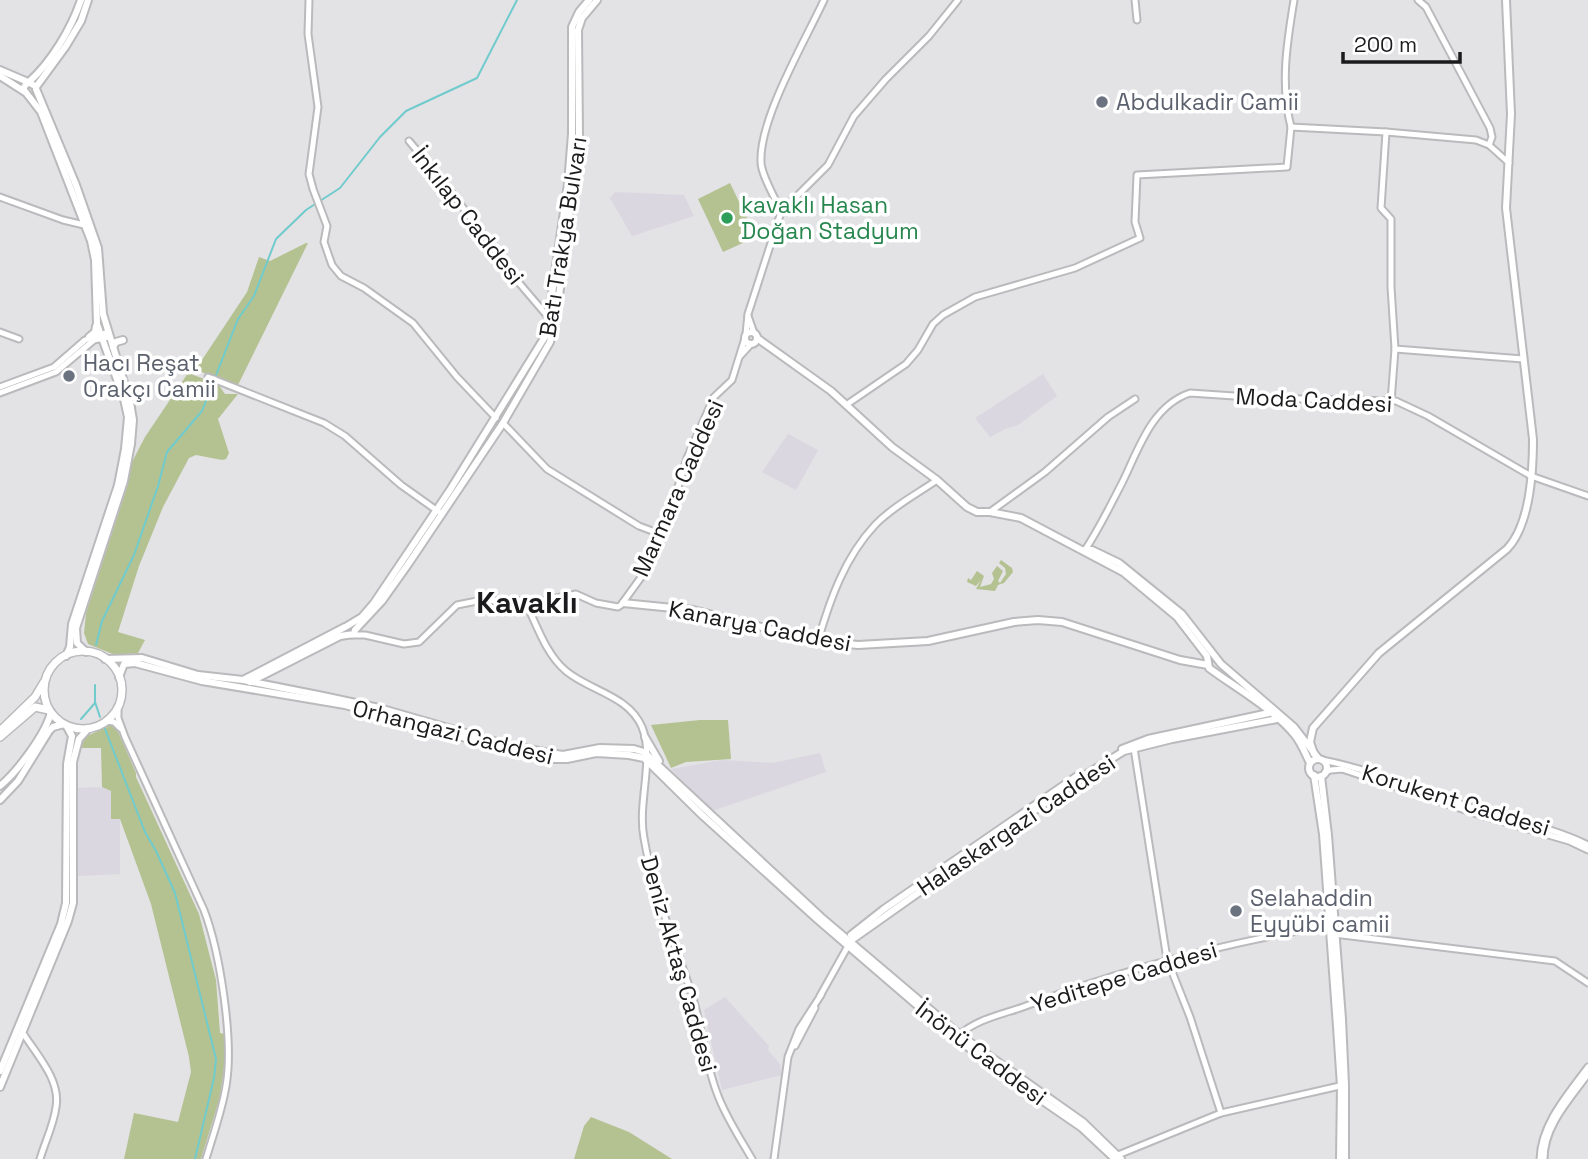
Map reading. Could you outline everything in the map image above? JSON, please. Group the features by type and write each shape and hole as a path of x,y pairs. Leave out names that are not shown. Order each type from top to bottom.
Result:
{"main road":[{"path":"0,76 27,93 34,93 32,85 37,75 74,20 81,0"},
{"path":"88,0 66,46 32,85 24,87 41,112 95,260 97,324 95,332 89,337"},
{"name":"Batı Trakya Bulvarı","path":"246,683 362,617 503,423 550,342 572,134 572,27 589,0"},
{"name":"Batı Trakya Bulvarı","path":"246,683 340,636 352,633 382,601 546,335 552,320 579,136 578,30 582,18 597,0"},
{"path":"1345,1159 1343,1085 1320,775 1318,757 1310,742 1311,732 1379,653 1511,544 1521,523 1531,476 1533,439 1507,230 1511,114 1506,0"},
{"path":"0,70 32,85 76,185 98,248 101,304 132,409 131,444 124,481 76,628 77,643 86,652 105,659 133,657 198,675 246,683"},
{"path":"97,324 116,342 113,347"},
{"path":"66,656 71,647 72,624 118,485 126,441 126,405 110,336"},
{"path":"753,339 831,390 892,447 977,512 1021,518 1123,572 1177,617 1207,656 1208,665 1295,735 1310,763 1320,775"},
{"path":"496,418 502,416 503,423"},
{"path":"1085,550 1092,550 1119,563 1182,614 1218,660 1293,726 1318,757"},
{"name":"Kanarya Caddesi","path":"623,603 697,610 818,640 858,645 928,641 1020,621 1062,622 1180,660 1208,665"},
{"path":"346,627 344,632 352,633"},
{"path":"0,731 36,697 53,665 66,656 86,652"},
{"path":"105,659 119,677"},
{"path":"1208,665 1217,668 1218,660"},
{"path":"0,1072 68,921 73,903 73,762 79,739 88,729 106,721 118,706 122,666 130,662 202,681 246,683"},
{"path":"269,685 265,681 270,673"},
{"path":"0,1087 23,1033 22,1024 61,924 66,903 66,764 72,736 50,711 45,698 46,678"},
{"name":"Orhangazi Caddesi","path":"246,683 269,685 379,708 504,744 544,752 563,755 600,748 636,750 663,769 700,810"},
{"name":"Orhangazi Caddesi","path":"246,683 345,705 552,759 563,760 590,753 646,757 734,841 942,1023"},
{"path":"0,737 35,707 50,711"},
{"path":"0,786 24,760 46,724 50,711"},
{"path":"847,942 1068,781 1132,744 1269,713"},
{"path":"1293,726 1308,727 1324,715"},
{"name":"Halaskargazi Caddesi","path":"938,875 1124,751 1277,719"},
{"path":"0,800 18,781 49,731 65,725 88,729"},
{"path":"636,750 645,744 645,737"},
{"path":"645,737 663,769"},
{"path":"1310,763 1318,757"},
{"path":"942,1023 960,1035 972,1048 1094,1132 1117,1158"},
{"name":"İnönü Caddesi","path":"942,1023 972,1048"},
{"path":"1340,1159 1343,1085"}],"street":[{"path":"309,0 308,34 318,107 309,174 327,226 324,242 332,265 341,276 364,288 418,328 457,377 496,418"},
{"path":"781,212 761,164 765,135 778,96 824,0"},
{"path":"753,339 748,316 781,212 828,165 854,116 929,36 958,0"},
{"path":"1135,0 1137,20"},
{"path":"846,405 906,364 918,350 933,324 943,315 975,297 1074,268 1140,238 1135,222 1137,175 1287,167 1291,127 1287,114 1285,62 1294,0"},
{"path":"1418,0 1426,7 1434,27 1479,104 1490,128 1492,137 1489,145"},
{"path":"1291,127 1386,132 1476,141 1489,145 1509,163"},
{"path":"1386,132 1381,208 1391,219 1395,349 1391,402"},
{"name":"İnkılap Caddesi","path":"409,141 443,181 520,284 552,320"},
{"path":"0,197 84,225"},
{"path":"0,332 19,339"},
{"path":"0,387 54,367 89,337 110,336"},
{"path":"0,393 56,372 94,340 110,336"},
{"name":"Marmara Caddesi","path":"352,633 404,644 419,642 457,605 494,600 526,603 576,594 606,606 618,607 642,576 663,535 687,458 714,397 732,380 740,356 753,339"},
{"path":"1395,349 1523,359"},
{"path":"208,377 289,410 304,413 345,436 401,485 439,512"},
{"name":"Moda Caddesi","path":"1085,550 1123,480 1142,438 1165,410 1186,394 1402,403 1531,476 1588,496"},
{"path":"990,512 1045,472 1108,416 1135,399"},
{"path":"503,423 547,469 639,526 663,535"},
{"path":"818,640 845,568 858,547 876,524 937,480"},
{"path":"526,603 541,637 561,666 568,673 618,699 641,724 645,737"},
{"path":"118,706 118,718 125,737 204,909 214,938 228,1063 222,1104 206,1159"},
{"path":"106,721 117,724 125,737"},
{"name":"Deniz Aktaş Caddesi","path":"645,737 643,832 653,875 695,1006 716,1091 752,1159"},
{"path":"1134,748 1167,959 1190,1017 1221,1113"},
{"name":"Korukent Caddesi","path":"1318,757 1477,810 1569,836 1588,845"},
{"name":"Korukent Caddesi","path":"1320,775 1342,769 1569,841 1588,850"},
{"name":"Yeditepe Caddesi","path":"960,1035 986,1021 1057,994 1167,959 1332,930 1555,961 1588,984"},
{"path":"774,1159 788,1058 807,1027 847,942"},
{"path":"23,1033 53,1080 57,1097 56,1109 40,1159"},
{"path":"1542,1157 1549,1133 1588,1067"},
{"path":"1569,1097 1588,1074"},
{"path":"1117,1158 1221,1113 1343,1085"}],"shaded area":[{"path":"615,192 684,195 694,216 632,236 610,198"},
{"path":"1043,374 1057,396 1018,425 990,437 975,418"},
{"path":"788,434 818,450 796,490 762,472"},
{"path":"820,753 826,772 712,811 671,769 722,760 773,763"},
{"path":"105,787 111,791 111,818 120,818 120,874 78,876 77,788"},
{"path":"725,997 769,1046 768,1050 780,1064 782,1075 722,1090 704,1010"}],"green space":[{"name":"kavaklı Hasan Doğan Stadyum","path":"730,183 756,237 723,252 698,199"},
{"path":"306,243 237,387 197,370 247,292 259,257 270,261"},
{"path":"188,373 218,384 225,394 238,394 218,419 229,453 226,459 222,460 196,455 189,458 163,507 139,566 118,632 145,640 138,653 115,655 88,644 84,633 86,613 128,484 132,462 145,437"},
{"path":"1001,560 1012,568 1013,572 995,591 976,589 981,580 976,586 967,582 977,571 984,576 980,587 991,584 994,579 992,573 997,566 1003,571 998,581 1000,583 1006,574 1005,568 999,563"},
{"path":"728,720 731,759 686,762 671,768 651,725"},
{"path":"113,724 199,914 216,980 220,1033 225,1034 225,1061 220,1097 201,1159 124,1159 134,1113 178,1122 191,1072 151,904 120,819 111,819 111,791 102,787 101,748 81,748 85,737"},
{"path":"591,1117 629,1132 672,1159 574,1159 584,1126"}],"waterway":[{"path":"96,645 102,621 134,555 167,452 202,411 238,319 254,296 276,239 306,210 340,188 380,137 406,111 477,78 517,0"},
{"path":"95,685 95,702 100,717"},
{"path":"81,719 95,703"},
{"path":"105,729 145,832 175,893 216,1059 195,1159"}],"place":[{"name":"Abdulkadir Camii","path":"1102,102"},
{"name":"kavaklı Hasan Doğan Stadyum","path":"727,218"},
{"name":"Hacı Reşat Orakçı Camii","path":"69,376"},
{"name":"Selahaddin Eyyübi camii","path":"1236,911"}],"district":[{"name":"Kavaklı","path":"527,603"}]}
